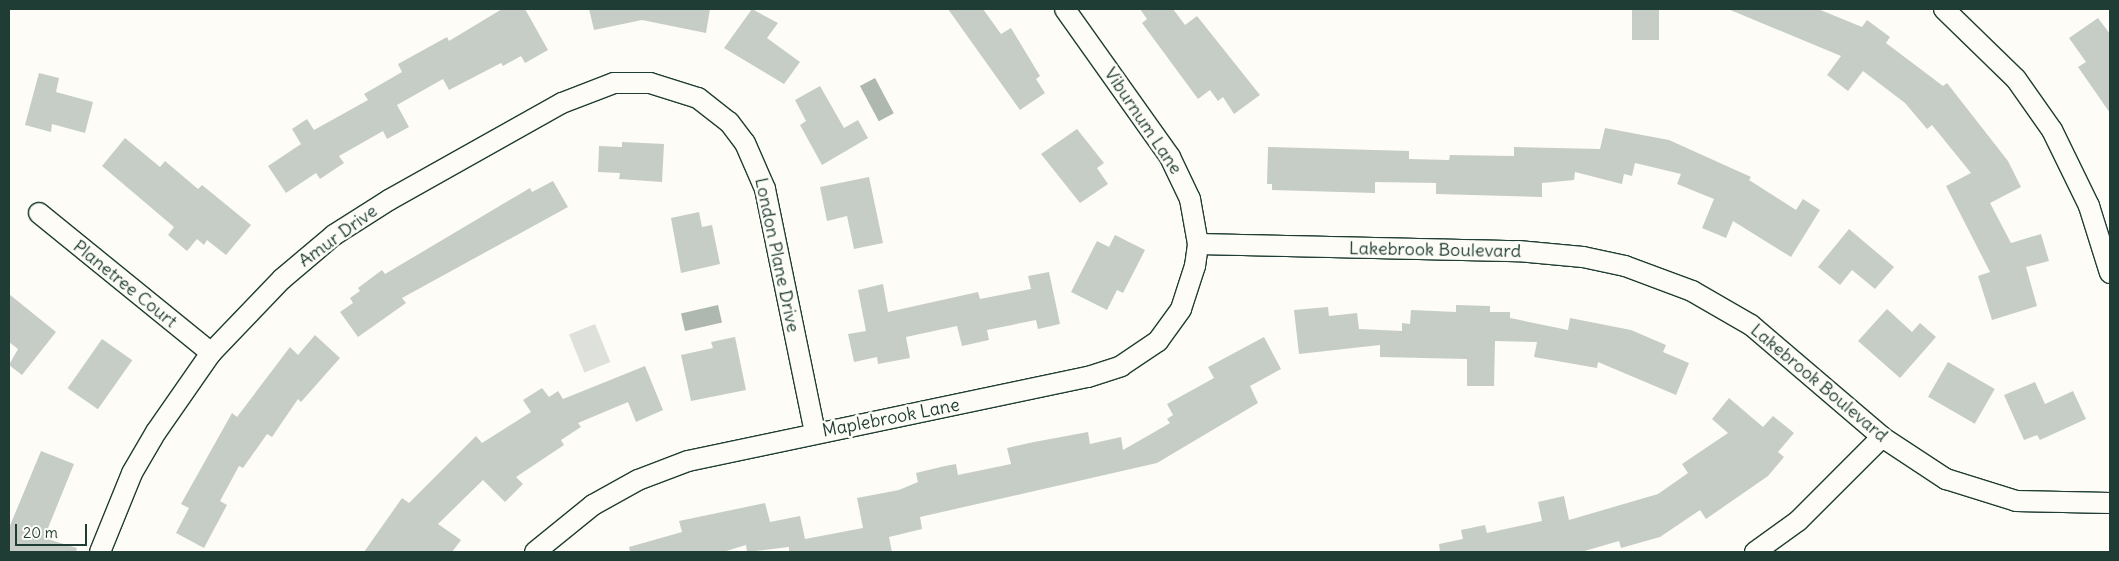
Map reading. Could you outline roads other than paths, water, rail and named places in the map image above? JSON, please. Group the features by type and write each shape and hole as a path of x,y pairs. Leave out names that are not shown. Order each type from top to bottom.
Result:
{"street":[{"name":"Viburnum Lane","path":"1065,9 1179,172 1190,199 1198,244"},
{"path":"1944,9 2016,79 2052,130 2089,206 2110,274"},
{"name":"Amur Drive","path":"100,552 141,457 211,353 282,279 334,235 562,104 599,86 632,82 667,86 698,98"},
{"name":"London Plane Drive","path":"698,98 729,122 759,171 815,433"},
{"name":"Planetree Court","path":"38,213 211,353"},
{"name":"Maplebrook Lane","path":"534,552 578,514 638,480 688,461 815,433 1058,384 1122,366 1158,342 1181,309 1198,244"},
{"name":"Lakebrook Boulevard","path":"1198,244 1518,251 1616,263 1684,288 1751,325 1882,437 1946,479 1992,495 2044,504 2110,503"},
{"path":"1755,552 1804,517 1882,437"}]}
